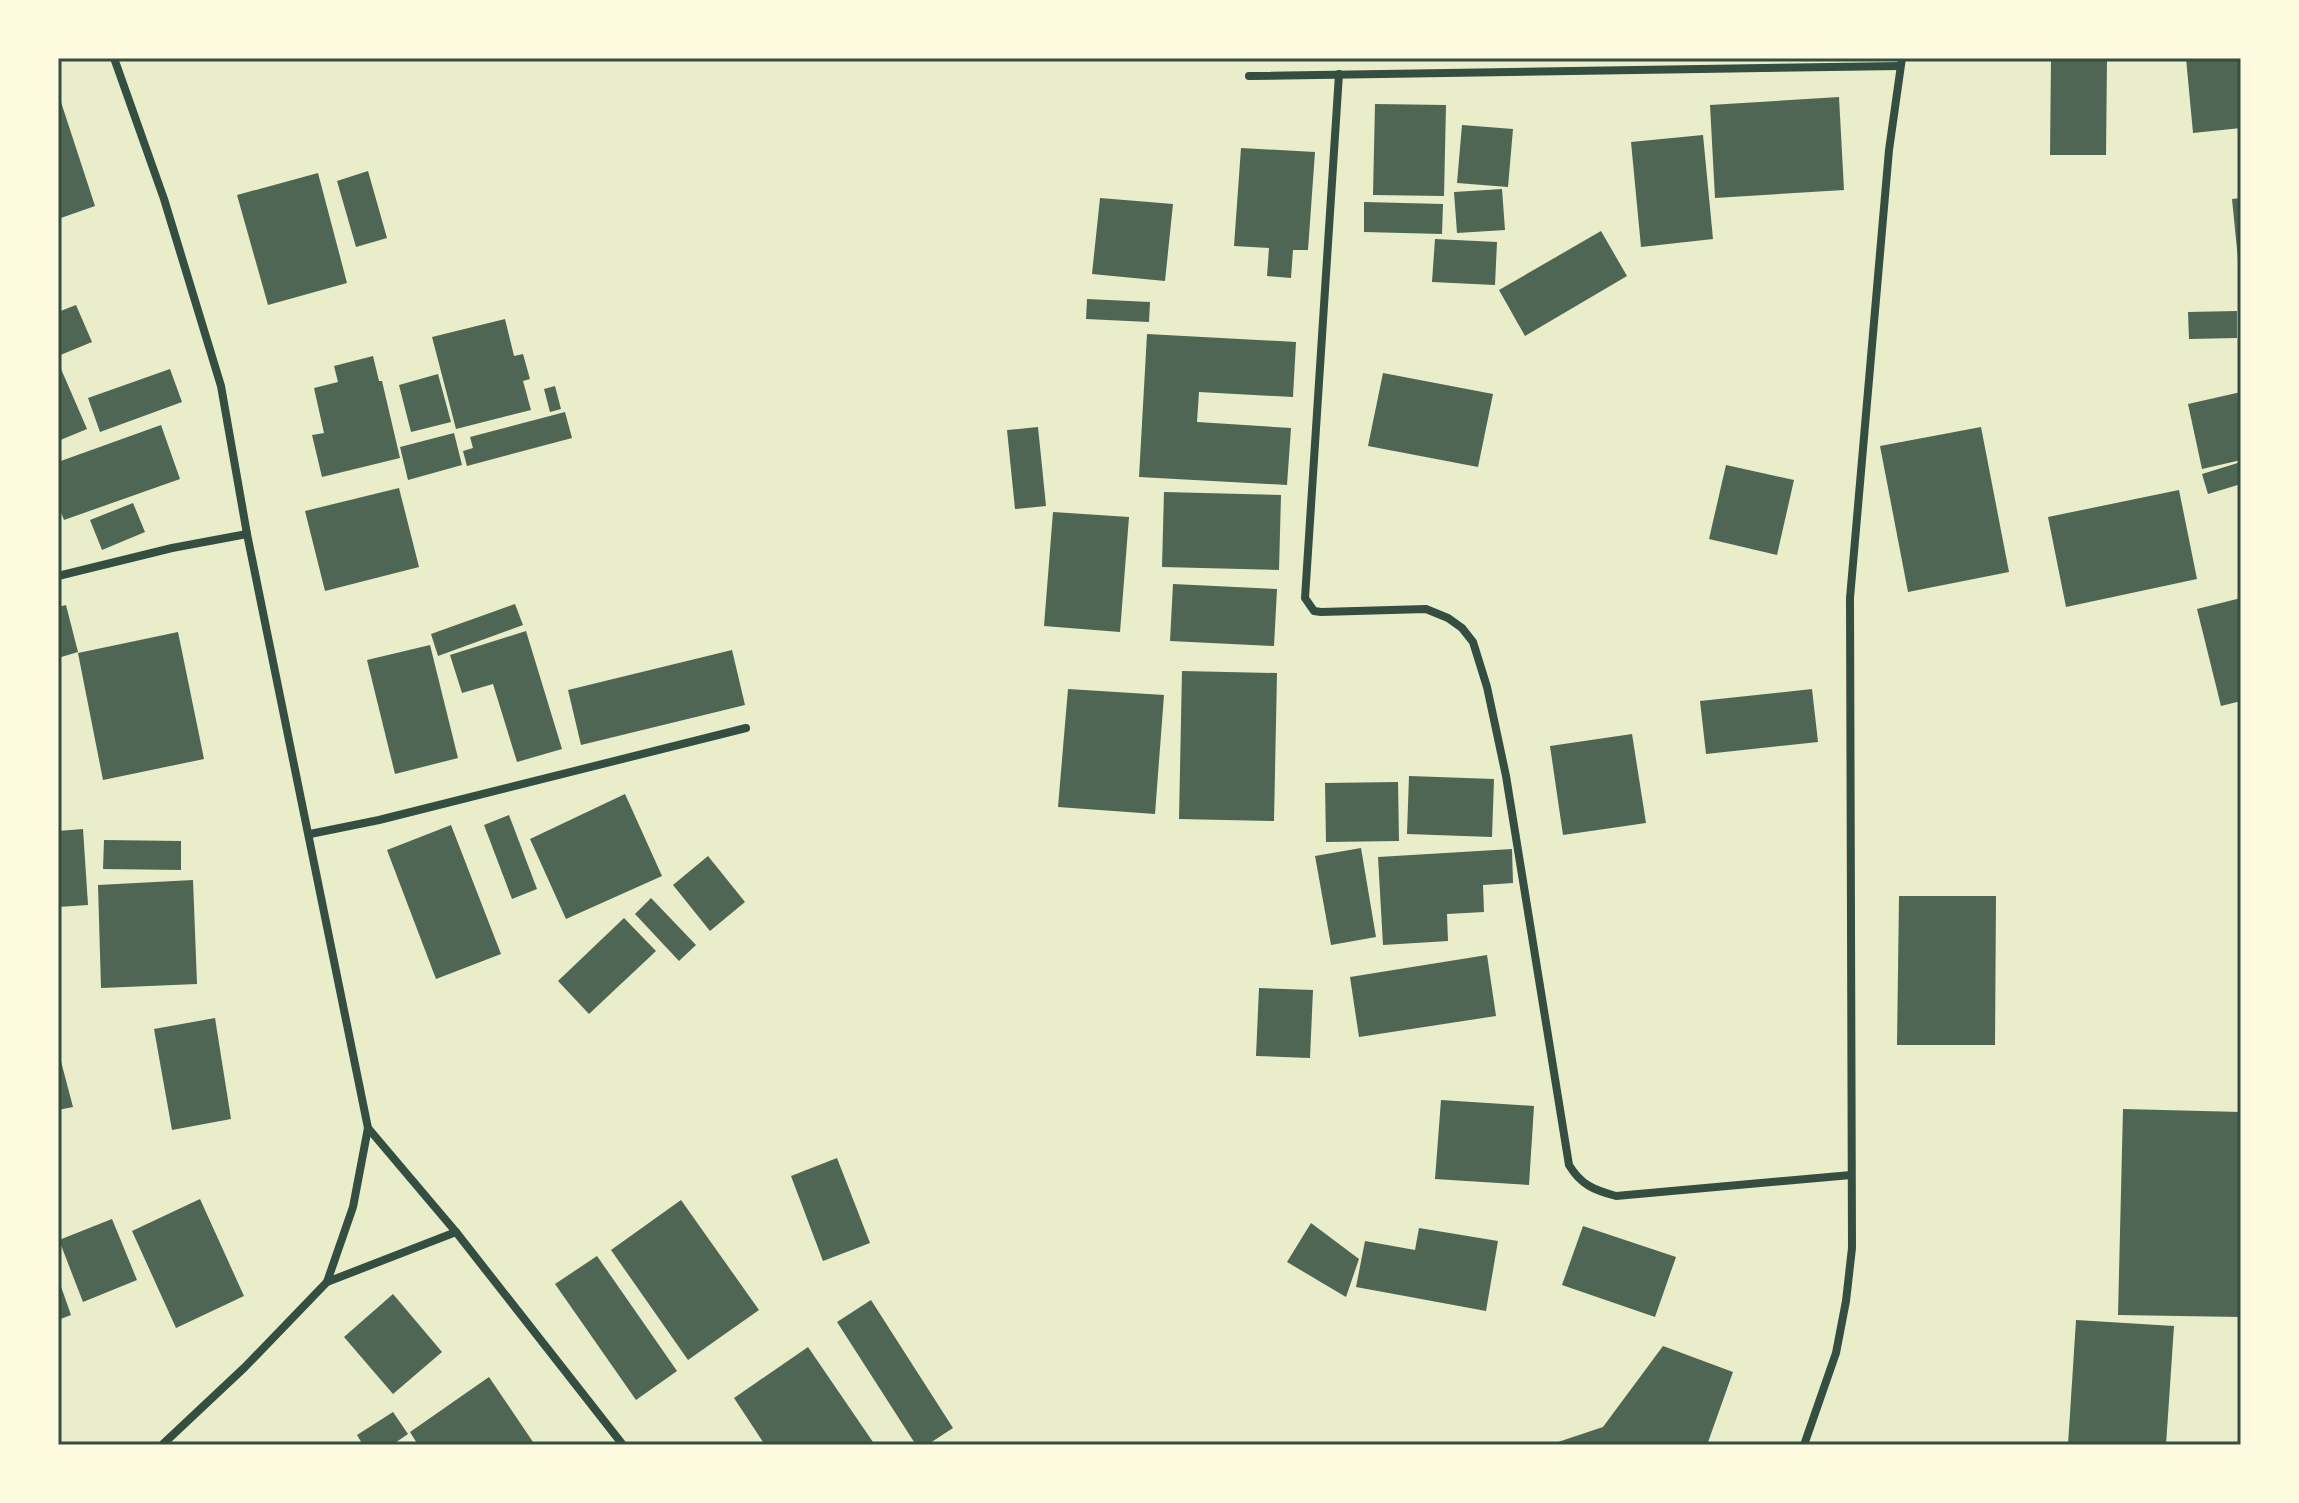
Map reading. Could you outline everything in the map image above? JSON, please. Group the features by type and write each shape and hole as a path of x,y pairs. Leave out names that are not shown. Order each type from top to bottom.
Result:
{"street":[{"path":"114,58 164,199 221,386 247,534 368,1128 353,1207 327,1282"},
{"path":"1249,76 1901,62 1889,150 1850,598 1852,1248 1836,1353 1804,1445"},
{"path":"1339,74 1305,598 1314,611 1321,612 1426,609 1448,618 1462,628 1473,642 1487,687 1506,776 1569,1165 1578,1180 1595,1190 1616,1196 1851,1175"},
{"path":"58,576 172,548 247,534"},
{"path":"310,834 379,820 746,728"},
{"path":"368,1128 456,1232 623,1445"},
{"path":"162,1445 245,1367 327,1282 456,1232"}],"building":[{"path":"2051,58 2107,58 2106,155 2050,155"},
{"path":"2186,58 2241,58 2241,128 2193,133"},
{"path":"58,97 95,206 58,219"},
{"path":"1839,97 1844,190 1715,198 1710,105"},
{"path":"1375,104 1446,105 1444,196 1373,195"},
{"path":"1462,125 1513,129 1508,187 1457,183"},
{"path":"1703,135 1713,239 1641,247 1631,142"},
{"path":"1241,148 1315,152 1308,250 1293,250 1291,278 1267,276 1269,248 1234,246"},
{"path":"368,171 387,238 356,247 337,181"},
{"path":"318,173 347,283 268,305 237,195"},
{"path":"1502,189 1505,230 1457,233 1454,192"},
{"path":"1100,198 1173,204 1165,281 1092,274"},
{"path":"2241,198 2241,269 2239,269 2232,199"},
{"path":"1364,202 1443,204 1442,234 1364,232"},
{"path":"1601,231 1627,276 1525,336 1499,290"},
{"path":"1435,239 1497,242 1495,285 1432,282"},
{"path":"1087,299 1150,302 1149,322 1086,319"},
{"path":"76,305 92,342 58,356 58,312"},
{"path":"2237,311 2237,338 2189,339 2188,312"},
{"path":"505,319 514,356 523,354 530,379 523,381 531,410 456,429 432,337"},
{"path":"1147,334 1296,342 1293,397 1199,392 1197,422 1291,428 1287,485 1139,477"},
{"path":"373,356 400,458 322,477 312,435 324,433 314,388 338,382 334,366"},
{"path":"58,362 87,429 58,441"},
{"path":"170,369 182,402 100,432 88,398"},
{"path":"1383,373 1493,394 1478,467 1368,446"},
{"path":"438,374 451,422 411,432 399,385"},
{"path":"555,386 561,409 550,412 544,389"},
{"path":"2241,392 2241,460 2202,469 2188,404"},
{"path":"565,412 572,438 467,466 463,451 473,448 470,437"},
{"path":"161,425 180,479 64,520 58,505 58,462"},
{"path":"1038,427 1046,506 1015,509 1007,430"},
{"path":"1981,427 2009,572 1908,592 1880,446"},
{"path":"454,433 462,465 408,480 400,447"},
{"path":"2241,462 2241,484 2208,494 2202,474"},
{"path":"1726,465 1794,480 1777,555 1709,539"},
{"path":"399,488 419,567 325,591 305,511"},
{"path":"2179,490 2197,579 2066,607 2048,517"},
{"path":"1164,492 1281,495 1279,570 1162,567"},
{"path":"133,503 145,532 102,550 90,520"},
{"path":"1053,512 1129,517 1120,632 1044,626"},
{"path":"1173,584 1277,589 1274,646 1170,641"},
{"path":"2241,598 2241,701 2221,706 2197,609"},
{"path":"515,604 523,625 438,656 431,634"},
{"path":"66,605 78,652 58,658 58,607"},
{"path":"526,631 562,749 517,762 493,684 462,693 450,655"},
{"path":"178,632 204,759 103,780 78,653"},
{"path":"430,645 458,758 395,774 367,660"},
{"path":"732,650 745,705 581,745 568,690"},
{"path":"1182,671 1277,673 1274,821 1179,819"},
{"path":"1068,689 1164,695 1155,814 1058,807"},
{"path":"1812,689 1818,742 1706,754 1700,701"},
{"path":"1632,734 1646,823 1563,835 1550,746"},
{"path":"1409,776 1494,779 1492,837 1407,834"},
{"path":"1398,782 1399,841 1326,842 1325,783"},
{"path":"625,794 662,876 566,919 530,839"},
{"path":"509,815 537,889 512,899 484,825"},
{"path":"451,825 501,954 436,979 387,850"},
{"path":"83,829 88,905 58,907 58,831"},
{"path":"104,840 181,841 181,870 103,869"},
{"path":"1361,848 1376,937 1331,945 1315,856"},
{"path":"1512,849 1513,883 1483,885 1484,912 1447,914 1448,941 1383,945 1378,857"},
{"path":"708,856 745,902 710,931 673,885"},
{"path":"193,880 197,984 101,988 98,885"},
{"path":"1899,896 1996,896 1995,1045 1897,1045"},
{"path":"651,898 696,945 679,961 635,914"},
{"path":"624,918 656,951 589,1014 558,981"},
{"path":"1487,955 1496,1016 1359,1037 1350,977"},
{"path":"1259,988 1313,990 1310,1058 1256,1056"},
{"path":"215,1018 231,1119 172,1130 154,1029"},
{"path":"58,1050 73,1107 58,1110"},
{"path":"1441,1100 1534,1106 1529,1185 1435,1179"},
{"path":"2123,1109 2241,1112 2241,1317 2118,1315"},
{"path":"837,1158 870,1243 823,1261 791,1176"},
{"path":"200,1199 244,1296 176,1328 132,1231"},
{"path":"681,1200 759,1310 688,1360 611,1250"},
{"path":"112,1219 137,1280 83,1302 59,1240"},
{"path":"1311,1223 1359,1259 1346,1297 1287,1262"},
{"path":"1583,1226 1676,1257 1655,1317 1562,1285"},
{"path":"1419,1228 1498,1241 1486,1311 1356,1287 1365,1241 1415,1250"},
{"path":"597,1256 677,1371 636,1400 555,1284"},
{"path":"58,1278 71,1315 58,1320"},
{"path":"393,1294 442,1352 393,1394 344,1337"},
{"path":"871,1300 953,1428 927,1445 916,1445 837,1322"},
{"path":"2076,1320 2174,1326 2166,1445 2068,1445"},
{"path":"1663,1346 1733,1372 1707,1445 1549,1445 1603,1427"},
{"path":"808,1347 875,1445 765,1445 734,1398"},
{"path":"489,1377 535,1445 418,1445 410,1432"},
{"path":"393,1412 408,1434 392,1445 363,1445 357,1435"}]}
